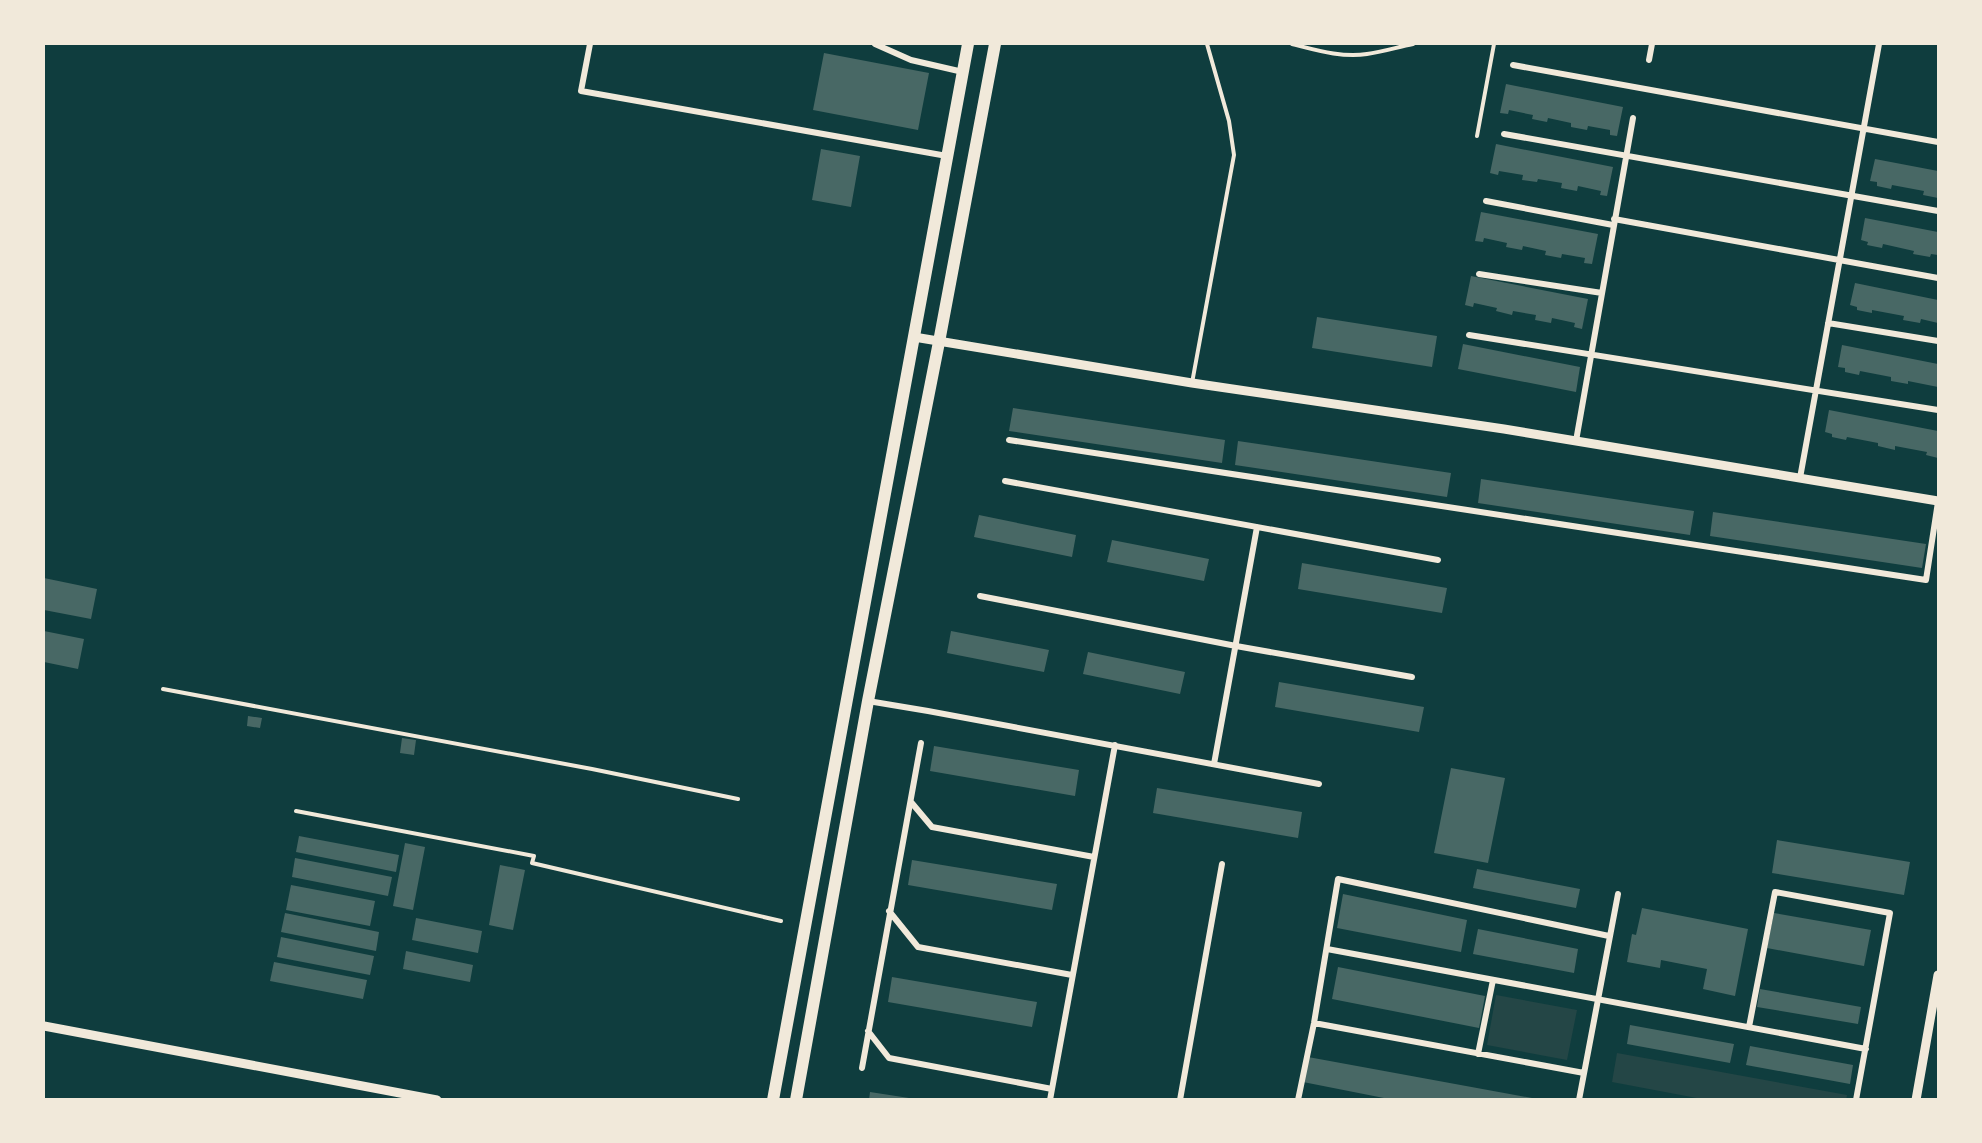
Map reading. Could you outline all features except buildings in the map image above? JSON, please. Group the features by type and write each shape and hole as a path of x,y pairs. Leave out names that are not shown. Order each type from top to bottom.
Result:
{"main road":[{"path":"773,1100 968,44"},
{"path":"796,1100 868,701 995,44"}],"street":[{"path":"590,44 581,91 948,156"},
{"path":"875,44 911,60 963,72"},
{"path":"1649,60 1652,44"},
{"path":"1800,478 1879,44"},
{"path":"1513,65 1938,142"},
{"path":"1576,441 1633,118"},
{"path":"1504,134 1938,211"},
{"path":"1486,201 1938,278"},
{"path":"1479,274 1602,293"},
{"path":"1828,323 1938,341"},
{"path":"1469,335 1938,410"},
{"path":"914,337 1192,383 1576,441 1938,501 1926,580 1009,440"},
{"path":"1005,481 1438,560"},
{"path":"1215,764 1257,527"},
{"path":"980,596 1236,646 1412,677"},
{"path":"868,701 1319,784"},
{"path":"862,1068 921,743"},
{"path":"1050,1100 1115,746"},
{"path":"911,802 932,827 1094,857"},
{"path":"1180,1100 1222,864"},
{"path":"1298,1100 1314,1023 1338,879 1609,936"},
{"path":"1749,1027 1775,892 1890,913 1856,1100"},
{"path":"1579,1100 1618,894"},
{"path":"889,911 918,947 1072,975"},
{"path":"1327,949 1866,1049"},
{"path":"1916,1100 1938,975"},
{"path":"1479,1054 1493,980"},
{"path":"1314,1023 1584,1073"},
{"path":"44,1026 437,1100"},
{"path":"868,1031 889,1058 1052,1089"}],"lane":[{"path":"1192,383 1234,155 1229,121 1207,44"},
{"path":"1292,44 1346,55 1366,54 1413,44"},
{"path":"1477,136 1494,44"},
{"path":"164,689 581,766 738,799"},
{"path":"296,811 534,856 532,863 781,921"}],"shaded area":[{"path":"1496,995 1577,1010 1567,1060 1487,1045"},
{"path":"1617,1053 1847,1095 1846,1100 1702,1099 1612,1082"}]}
